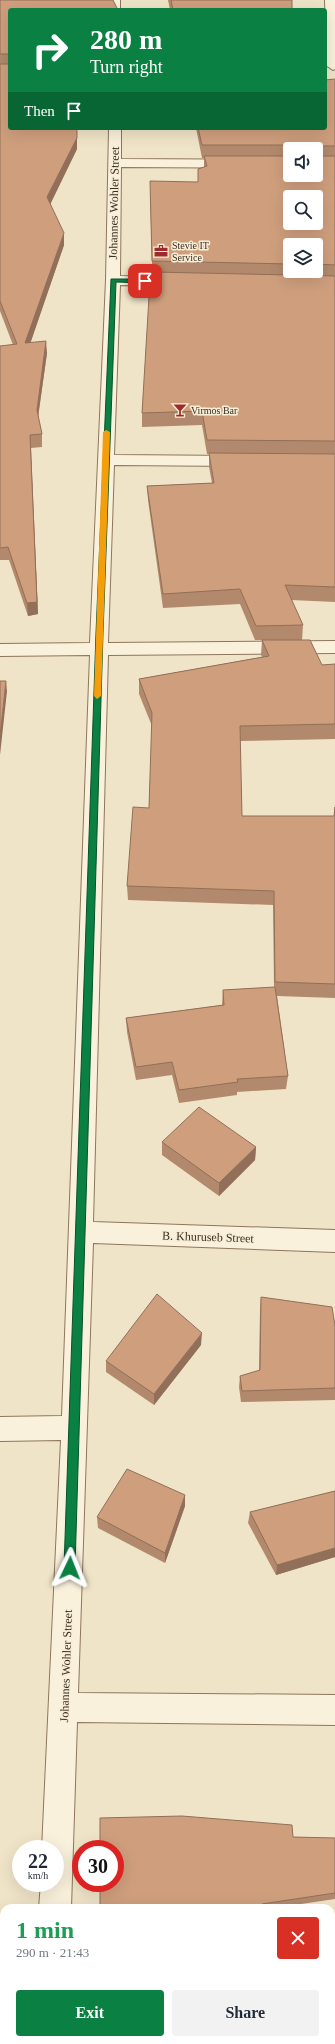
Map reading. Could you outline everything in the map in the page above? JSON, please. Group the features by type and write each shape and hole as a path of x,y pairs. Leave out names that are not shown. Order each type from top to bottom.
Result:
{"street":[{"path":"331,0 331,66"},
{"name":"Johannes Wohler Street","path":"55,1904 75,1428 105,460 113,280 116,163 115,130"},
{"path":"116,163 283,164"},
{"path":"113,280 192,282"},
{"path":"105,460 256,461"},
{"path":"0,650 335,647"},
{"name":"B. Khuruseb Street","path":"81,1232 335,1241"},
{"path":"0,1429 75,1428"},
{"path":"64,1707 335,1710"}],"building":[{"path":"0,0 113,0 117,8 8,8 8,54 0,54"},
{"path":"171,0 292,0 292,8 173,8"},
{"path":"0,64 8,64 8,130 77,131 77,138 47,197 64,233 25,343 46,341 37,410 42,434 30,435 37,602 27,603 8,547 0,548 0,346 17,344 0,301"},
{"path":"335,79 335,146 323,146 323,142 283,142 283,145 202,145 198,130 327,130 327,80"},
{"path":"204,156 283,156 283,182 323,182 323,156 335,156 335,265 323,264 323,238 283,238 283,264 152,261 150,181 198,182 198,169 207,166"},
{"path":"152,272 283,275 283,278 323,278 323,276 335,276 335,441 207,440 202,411 142,413 149,297 153,297"},
{"path":"209,453 335,454 335,587 285,585 303,625 256,626 240,589 163,594 147,486 214,483"},
{"path":"262,640 310,640 322,665 335,664 335,724 240,726 242,816 334,816 335,807 335,984 275,982 274,891 127,886 133,807 149,808 152,713 139,679 269,656"},
{"path":"0,681 6,681 0,736"},
{"path":"275,987 288,1076 237,1079 238,1082 179,1090 172,1062 136,1067 126,1018 224,1005 223,990"},
{"path":"199,1107 256,1147 219,1183 162,1142"},
{"path":"157,1294 202,1333 154,1394 106,1361"},
{"path":"261,1297 332,1307 335,1326 335,1388 242,1391 240,1376 260,1370"},
{"path":"127,1469 185,1495 165,1553 97,1517"},
{"path":"335,1491 335,1548 277,1565 250,1512"},
{"path":"182,1816 292,1825 293,1837 335,1838 335,1893 262,1904 100,1904 100,1892 124,1892 124,1840 100,1840 100,1818"}],"slow traffic":[{"path":"97,696 106,432"}],"place":[{"name":"Stevie IT Service","path":"161,251"},
{"name":"Virmos Bar","path":"180,410"}],"route":[{"path":"70,1568 99,633 113,280 145,281"}]}
